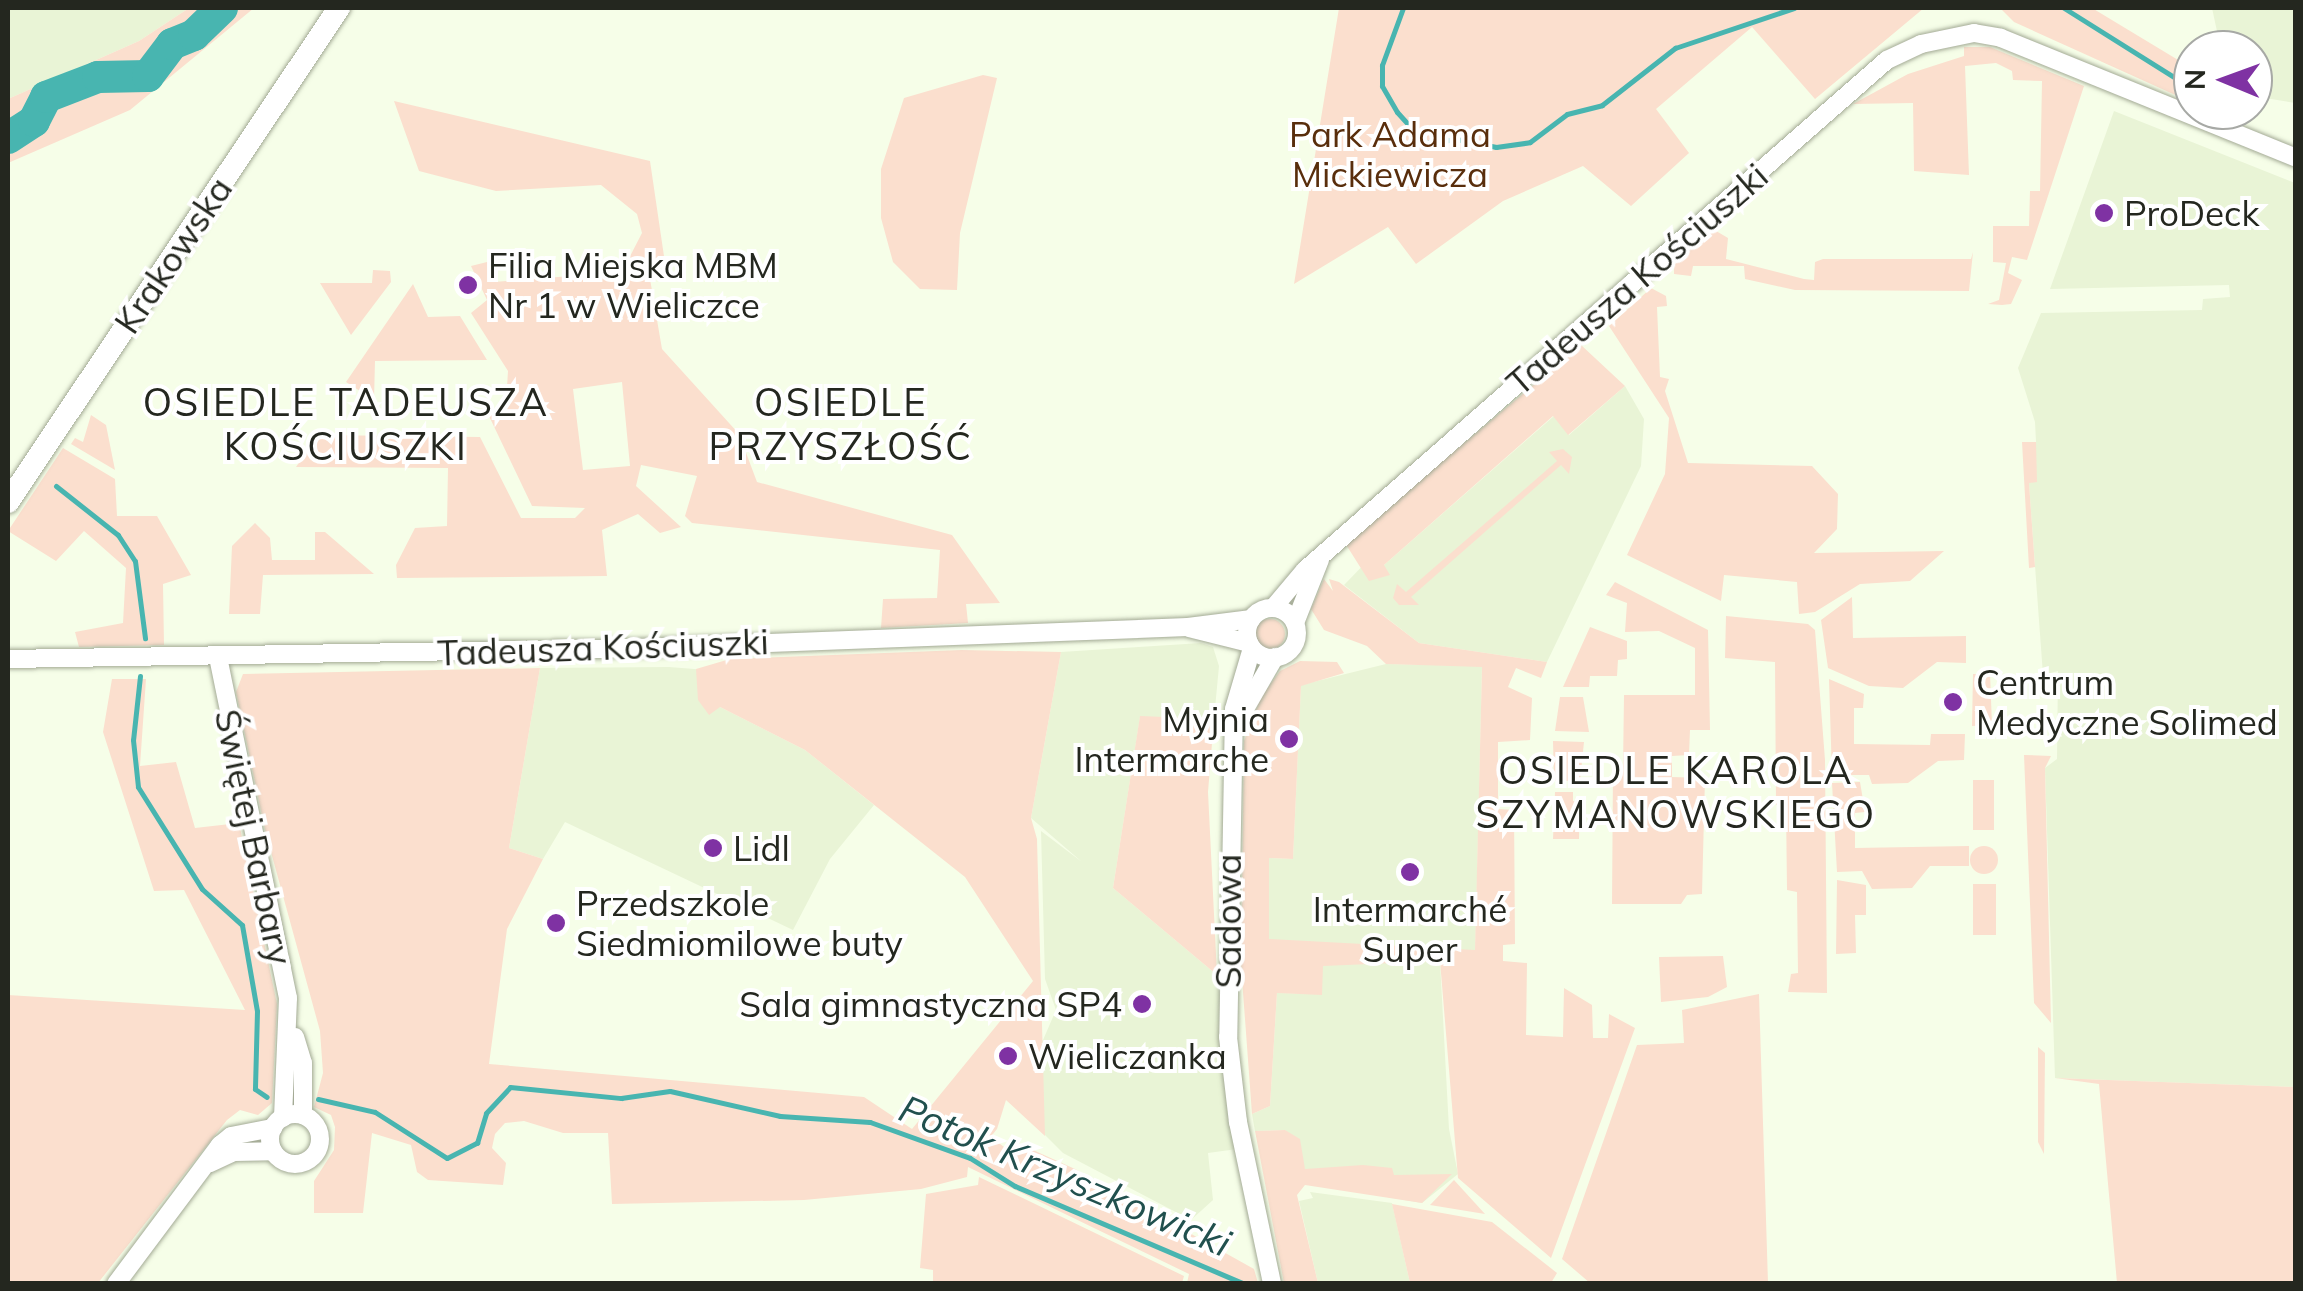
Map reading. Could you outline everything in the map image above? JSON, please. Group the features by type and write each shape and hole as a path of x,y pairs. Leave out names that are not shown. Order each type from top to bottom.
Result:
{"main road":[{"name":"Krakowska","path":"8,502 339,8"}],"street":[{"name":"Tadeusza Kościuszki","path":"1273,608 1320,559 1887,60 1974,33 2023,46 2296,158"},
{"name":"Tadeusza Kościuszki","path":"1295,624 1320,559"},
{"path":"1273,608 1295,624 1294,644 1275,657 1251,646 1251,620 1273,608"},
{"name":"Tadeusza Kościuszki","path":"11,661 1188,627 1251,620"},
{"name":"Tadeusza Kościuszki","path":"1188,627 1251,646"},
{"name":"Sadowa","path":"1251,646 1234,709 1229,1046 1272,1284"},
{"name":"Świętej Barbary","path":"218,657 290,1018 303,1063 303,1116"},
{"name":"Sadowa","path":"1233,736 1275,657"},
{"name":"Świętej Barbary","path":"278,1123 290,1018"},
{"path":"116,1284 205,1165 231,1136 303,1116 320,1136 314,1156 290,1164 273,1151 234,1152 205,1165"},
{"path":"273,1151 278,1123"}],"shaded area":[{"path":"8,8 189,8 139,41 8,99"},
{"path":"2212,8 2295,8 2295,103 2273,99 2273,30 2217,30"},
{"path":"2114,111 2295,183 2295,1087 2055,1078 2045,768 2057,759 2058,671 2043,675 2026,443 2036,442 2035,422 2018,368 2041,313 2202,310 2203,299 2230,297 2229,285 2050,289"},
{"path":"1625,386 1644,419 1641,466 1547,662 1419,643 1344,585 1375,553 1384,565 1554,416 1569,435"},
{"path":"1201,643 1213,647 1219,666 1214,719 1140,717 1113,888 1217,975 1237,1149 1208,1153 1213,1200 1191,1220 1063,1153 1043,1133 1040,1047 1056,1010 1045,979 1041,831 1082,862 1031,818 1061,652"},
{"path":"1386,664 1482,666 1475,962 1440,962 1449,1129 1458,1174 1422,1203 1324,1186 1305,1169 1285,1130 1255,1131 1252,1114 1270,1106 1277,993 1322,994 1269,939 1269,858 1293,859 1301,685"},
{"path":"540,668 707,670 720,707 805,750 874,805 830,859 793,930 565,822 543,859 509,848"},
{"path":"1310,1192 1392,1203 1410,1283 1318,1283 1299,1201 1313,1198"}],"green space":[{"path":"189,8 254,8 130,110 8,163 8,99 139,41"},
{"name":"Park Adama Mickiewicza","path":"1339,8 1924,8 1815,99 1752,27 1656,109 1689,153 1631,206 1583,166 1503,201 1416,264 1388,227 1294,284"},
{"path":"2000,8 2092,8 2173,57 2173,94 2014,22"},
{"path":"1964,47 1990,47 2084,86 2027,260 2012,257 2008,273 2022,280 2011,304 1988,304 1999,300 2006,263 1993,262 1993,226 2029,226 2030,191 2040,191 2042,81 2013,80 2012,71 1996,63 1965,66 1969,175 1914,171 1913,103 1853,104 1908,74 1964,56"},
{"path":"983,75 997,78 960,233 957,290 920,289 893,262 881,218 881,169 904,98"},
{"path":"394,101 650,161 665,263 650,279 662,349 739,434 757,482 952,535 1000,603 966,604 968,623 881,628 883,599 937,598 940,550 692,523 685,516 697,476 641,465 636,486 681,527 660,533 638,514 602,530 607,576 397,578 396,565 415,528 447,526 448,468 296,467 318,435 480,437 521,518 575,518 585,508 532,506 488,414 506,403 508,371 471,313 487,300 471,266 491,261 494,282 608,273 624,268 642,233 637,214 601,185 496,191 419,171","holes":["622,382 630,466 583,470 573,389"]},
{"path":"1711,228 1728,238 1726,259 1814,280 1815,262 1823,259 1971,259 1973,252 1969,291 1795,290 1745,279 1744,266 1693,266 1691,276 1674,274 1674,262"},
{"path":"373,270 390,271 391,282 351,335 320,283 372,283"},
{"path":"413,284 428,317 460,316 487,360 375,361 374,400 346,382"},
{"path":"1651,288 1666,296 1667,306 1657,307 1660,377 1669,379 1665,391 1688,463 1812,466 1838,494 1837,529 1814,553 1944,551 1910,581 1860,584 1815,612 1799,614 1797,582 1724,575 1721,601 1627,555 1665,474 1669,418 1609,326"},
{"path":"1581,345 1625,386 1568,435 1553,416 1384,565 1390,575 1369,581 1345,543"},
{"path":"91,415 106,425 115,470 71,444 75,438 83,442"},
{"path":"2022,442 2036,442 2037,482 2029,483 2035,567 2029,568"},
{"path":"63,448 115,479 117,516 157,516 191,575 163,584 164,645 79,647 75,632 123,623 126,568 84,531 56,561 8,531"},
{"path":"1563,449 1572,457 1569,474 1561,465 1411,597 1419,605 1399,605 1393,598 1397,584 1406,592 1557,461 1549,452"},
{"path":"255,523 270,538 272,560 315,560 315,532 325,532 374,574 263,575 260,614 229,614 232,546"},
{"path":"1324,579 1333,591 1329,579 1339,582 1419,643 1547,662 1541,678 1516,668 1508,687 1532,698 1530,740 1498,742 1498,809 1514,810 1515,944 1503,945 1503,961 1527,963 1526,1035 1563,1037 1564,988 1592,1005 1593,1038 1608,1038 1609,1014 1635,1028 1551,1258 1458,1178 1440,961 1323,966 1322,995 1277,993 1270,1106 1252,1114 1241,965 1244,741 1261,697 1280,671 1300,661 1337,662 1344,673 1301,686 1293,859 1269,858 1269,939 1475,950 1482,667 1386,664 1367,646 1324,630 1311,609"},
{"path":"1615,582 1708,630 1710,730 1690,730 1689,755 1672,756 1672,777 1705,778 1702,894 1687,895 1681,904 1612,904 1613,768 1623,768 1624,695 1695,695 1695,648 1659,631 1625,632 1627,603 1606,595"},
{"path":"1852,597 1853,638 1966,636 1966,663 1937,662 1903,688 1869,686 1828,668 1821,620"},
{"path":"1726,616 1808,624 1815,630 1825,760 1827,993 1788,992 1791,974 1798,973 1797,892 1787,890 1786,806 1776,805 1775,662 1725,658"},
{"path":"1270,619 1281,623 1285,634 1281,645 1270,649 1259,645 1255,634 1259,623"},
{"path":"1590,627 1627,641 1627,659 1618,660 1617,676 1590,676 1589,687 1563,687"},
{"path":"962,650 1061,652 1031,818 1037,839 1045,1136 1006,1100 997,1129 977,1154 996,1141 1015,1155 1022,1145 1075,1169 1254,1269 1258,1283 1187,1283 1189,1274 968,1167 967,1177 921,1189 804,1200 612,1204 608,1133 563,1133 524,1121 505,1123 495,1134 492,1148 506,1163 503,1185 428,1180 417,1172 411,1145 372,1133 363,1213 314,1213 314,1181 334,1150 335,1127 331,1115 314,1107 323,1073 320,1031 265,830 236,692 243,674 540,668 509,848 543,859 507,929 489,1064 864,1097 912,1129 1033,981 965,877 805,750 720,707 709,715 698,700 696,669 730,659"},
{"path":"1973,674 1990,674 1992,725 1972,726"},
{"path":"112,679 146,679 140,766 176,762 195,828 239,823 277,1004 272,1103 258,1115 240,1110 227,1120 98,1283 8,1283 8,995 245,1010 184,890 154,891 103,732"},
{"path":"1829,679 1864,694 1863,708 1854,708 1854,744 1930,745 1931,734 1965,734 1964,760 1938,761 1908,783 1872,784 1869,775 1832,775"},
{"path":"1560,697 1583,697 1589,732 1555,731"},
{"path":"1140,716 1214,719 1208,792 1217,975 1113,888"},
{"path":"1553,741 1584,742 1580,781 1554,781"},
{"path":"2024,755 2051,756 2045,768 2051,1023 2034,1003"},
{"path":"1973,780 1994,780 1994,830 1973,830"},
{"path":"1860,782 1865,812 1855,813 1855,848 1969,846 1969,866 1930,866 1912,888 1872,889 1862,871 1837,872 1832,783"},
{"path":"1555,792 1573,792 1573,801 1580,802 1579,839 1553,839"},
{"path":"1984,846 1994,850 1998,860 1994,870 1984,874 1974,870 1970,860 1974,850"},
{"path":"1837,880 1866,885 1866,915 1855,915 1856,953 1836,954"},
{"path":"1973,884 1996,884 1996,935 1973,935"},
{"path":"1723,956 1727,987 1708,997 1661,1002 1659,957"},
{"path":"1759,994 1768,1283 1590,1283 1562,1259 1637,1045 1684,1043 1682,1010"},
{"path":"2038,1047 2045,1053 2044,1154 2038,1142"},
{"path":"2055,1078 2295,1087 2295,1283 2117,1283 2099,1084"},
{"path":"1285,1130 1300,1139 1305,1169 1363,1165 1392,1168 1394,1175 1452,1174 1422,1203 1305,1185 1297,1195 1318,1283 1284,1283 1255,1131"},
{"path":"979,1177 1184,1276 1182,1283 933,1283 933,1270 920,1268 926,1194 978,1185"},
{"path":"1454,1180 1485,1214 1430,1205"},
{"path":"1392,1204 1492,1222 1557,1273 1551,1283 1410,1283"}],"waterway":[{"path":"8,138 34,121 46,97 98,77 148,76 172,44 194,35 222,8"},
{"path":"1403,8 1382,65 1382,86 1397,112 1425,143 1456,139 1496,147 1530,142 1567,114 1602,105 1675,48 1794,8"},
{"path":"2064,8 2173,76"},
{"name":"Potok Krzyszkowicki","path":"56,486 118,535 135,561 145,638"},
{"name":"Potok Krzyszkowicki","path":"140,676 133,740 138,787 202,889 242,925 257,1011 255,1089 267,1097"},
{"name":"Potok Krzyszkowicki","path":"318,1099 375,1112 447,1158 477,1143 486,1113 510,1087 621,1098 670,1091 780,1116 870,1122 970,1158 1015,1186 1245,1284"}],"place":[{"name":"ProDeck","path":"2104,213"},
{"name":"Filia Miejska MBM Nr 1 w Wieliczce","path":"468,285"},
{"name":"Centrum Medyczne Solimed","path":"1953,702"},
{"name":"Myjnia Intermarche","path":"1289,739"},
{"name":"Lidl","path":"713,848"},
{"name":"Intermarché Super","path":"1410,872"},
{"name":"Przedszkole Siedmiomilowe buty","path":"556,923"},
{"name":"Sala gimnastyczna SP4","path":"1142,1004"},
{"name":"Wieliczanka","path":"1008,1056"}],"district":[{"name":"OSIEDLE TADEUSZA KOŚCIUSZKI","path":"346,424"},
{"name":"OSIEDLE PRZYSZŁOŚĆ","path":"841,424"},
{"name":"OSIEDLE KAROLA SZYMANOWSKIEGO","path":"1676,793"}]}
